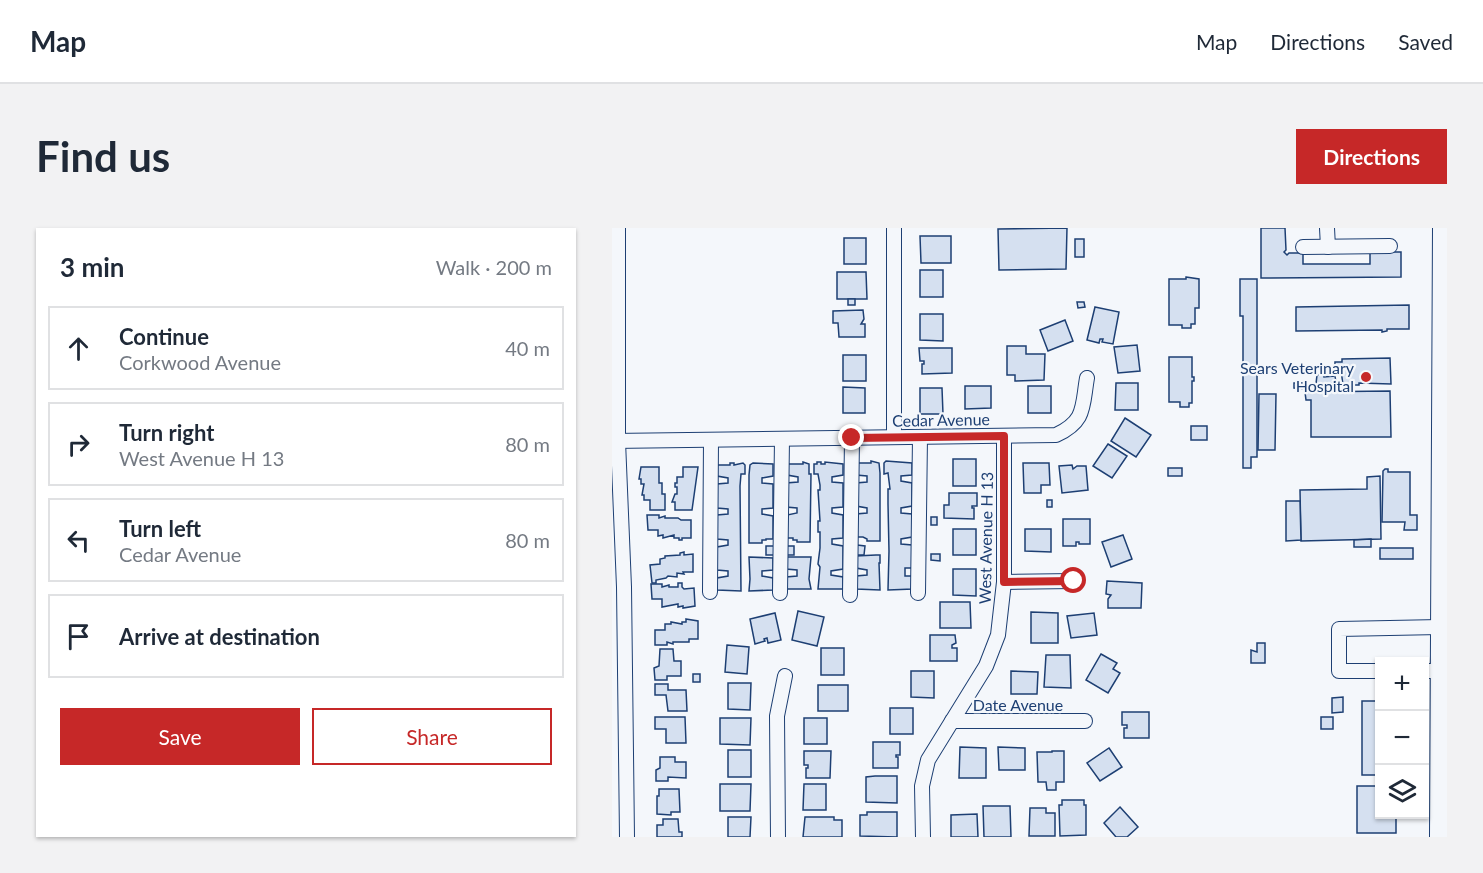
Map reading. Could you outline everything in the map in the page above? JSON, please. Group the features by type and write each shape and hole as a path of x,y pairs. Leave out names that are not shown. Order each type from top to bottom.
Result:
{"main road":[{"path":"1442,228 1440,627 1433,671 1442,827"}],"street":[{"path":"618,228 615,441 619,733 627,837"},
{"path":"894,228 894,437"},
{"path":"1327,228 1328,247"},
{"path":"1303,247 1390,246"},
{"name":"Cedar Avenue","path":"615,441 1056,435 1071,428 1081,416 1087,378"},
{"name":"West Avenue H 13","path":"923,837 922,786 928,760 986,666 998,635 1004,582 1004,436"},
{"path":"918,592 920,437"},
{"path":"850,595 852,438"},
{"path":"780,593 782,439"},
{"path":"710,592 711,440"},
{"path":"1004,582 1074,581"},
{"path":"1375,671 1339,671 1339,628 1440,627"},
{"path":"778,837 777,716 785,676"},
{"name":"Date Avenue","path":"952,721 1085,721"}],"building":[{"path":"1067,228 1066,269 999,270 998,229"},
{"path":"1261,228 1285,228 1286,250 1284,252 1287,255 1303,253 1303,264 1370,264 1370,252 1401,252 1401,277 1261,278"},
{"path":"920,236 951,236 951,263 921,263"},
{"path":"844,238 866,238 866,264 844,264"},
{"path":"1075,239 1084,239 1084,257 1075,257"},
{"path":"920,270 943,270 943,297 920,297"},
{"path":"837,272 866,272 867,299 837,299"},
{"path":"1186,277 1199,279 1199,308 1195,308 1195,324 1191,324 1191,328 1169,325 1169,279 1186,279"},
{"path":"1240,279 1257,279 1257,457 1251,457 1251,468 1243,468 1243,316 1240,316"},
{"path":"848,299 855,299 855,305 848,305"},
{"path":"1077,302 1084,302 1085,307 1078,308"},
{"path":"1409,305 1409,329 1387,329 1382,332 1382,330 1296,331 1296,307"},
{"path":"1095,307 1119,312 1113,344 1102,342 1103,339 1100,339 1099,343 1087,340"},
{"path":"863,310 864,319 861,324 865,324 865,337 839,337 838,323 833,323 833,311"},
{"path":"920,314 943,314 943,341 920,340"},
{"path":"1065,320 1073,341 1048,351 1040,330"},
{"path":"1137,345 1140,371 1118,373 1114,347"},
{"path":"1007,346 1026,346 1026,354 1045,354 1044,380 1015,381 1015,375 1007,375"},
{"path":"919,348 952,348 952,373 922,374 924,361 920,361"},
{"path":"843,355 866,355 866,381 843,381"},
{"path":"1169,357 1192,357 1194,381 1192,381 1192,403 1189,403 1189,407 1180,407 1180,402 1169,402"},
{"name":"Sears Veterinary Hospital","path":"1390,358 1391,384 1343,385 1341,370 1335,370 1335,362 1342,362 1342,359"},
{"path":"1324,374 1324,377 1335,376 1336,383 1316,384 1317,375"},
{"path":"1116,383 1138,383 1138,410 1115,410"},
{"path":"1294,383 1307,383 1307,389 1294,388"},
{"path":"965,386 991,386 991,408 965,409"},
{"path":"1028,386 1051,386 1051,413 1028,413"},
{"path":"843,387 865,388 865,413 843,413"},
{"path":"920,388 942,388 943,414 920,414"},
{"path":"1390,391 1391,437 1311,437 1311,400 1306,400 1305,392"},
{"path":"1259,394 1276,394 1275,450 1258,450"},
{"path":"1125,418 1151,435 1136,457 1111,441"},
{"path":"1191,426 1207,426 1207,440 1191,440"},
{"path":"1108,444 1127,456 1112,478 1093,466"},
{"path":"953,459 976,459 976,486 953,486"},
{"path":"871,461 879,463 880,541 867,541 863,537 856,537 856,514 867,513 867,508 856,506 856,483 867,482 867,476 856,475 856,463 871,463"},
{"path":"886,461 912,463 912,475 901,476 901,481 912,483 912,506 901,508 901,513 912,514 912,537 901,539 901,544 912,545 912,568 905,568 905,576 912,576 913,589 888,590 888,489 890,489 888,473 884,474"},
{"path":"803,462 809,464 809,474 811,474 810,542 797,542 793,538 787,538 787,515 797,513 797,508 786,507 786,483 798,482 798,477 787,475 787,464 803,464"},
{"path":"817,462 843,464 843,475 832,477 832,482 843,483 843,507 832,508 832,513 843,515 843,538 832,539 832,544 843,546 843,569 831,571 831,575 843,577 843,589 818,589 820,532 818,532 818,521 820,521 818,490 820,490 820,485 818,474 814,474 814,464"},
{"path":"730,463 745,465 745,474 741,474 740,486 741,591 717,590 717,578 728,576 728,571 717,570 717,547 728,545 728,540 717,539 717,515 728,514 728,509 717,508 717,484 728,483 728,478 717,476 717,465 730,465"},
{"path":"753,463 773,464 773,476 762,478 762,483 773,484 773,508 762,509 762,514 773,516 773,539 762,540 762,543 749,543 749,475 750,465"},
{"path":"1023,463 1049,463 1050,485 1041,485 1041,493 1024,493"},
{"path":"1072,465 1073,469 1077,466 1086,466 1088,490 1062,493 1059,466"},
{"path":"641,467 659,467 659,483 662,483 662,494 665,494 665,510 650,510 650,500 644,500 644,495 642,495 644,484 641,484 641,479 639,479"},
{"path":"683,467 698,467 692,510 675,510 675,502 672,502 677,494 675,483 677,483 677,477 683,477"},
{"path":"1168,468 1182,468 1182,476 1168,476"},
{"path":"1388,469 1388,472 1410,472 1410,515 1417,515 1417,530 1404,530 1405,522 1382,522 1383,471"},
{"path":"1380,476 1381,539 1301,541 1300,490 1367,489 1367,477"},
{"path":"949,493 977,493 977,506 972,506 974,519 944,518 944,505 949,505"},
{"path":"1047,500 1052,500 1052,507 1047,507"},
{"path":"1286,501 1300,501 1301,540 1286,541"},
{"path":"647,515 691,520 691,538 679,540 679,538 674,538 674,535 663,538 663,535 658,536 658,530 648,530"},
{"path":"931,517 937,517 937,525 931,525"},
{"path":"1063,519 1090,519 1090,544 1076,542 1076,546 1063,546"},
{"path":"953,529 976,529 976,555 953,555"},
{"path":"1025,529 1051,529 1051,552 1025,551"},
{"path":"1123,535 1132,559 1111,567 1102,542"},
{"path":"1371,539 1371,547 1354,547 1354,540"},
{"path":"857,545 865,546 864,555 857,555"},
{"path":"766,546 774,546 774,555 766,555"},
{"path":"787,546 794,546 794,555 787,555"},
{"path":"1380,548 1413,548 1413,559 1380,559"},
{"path":"684,552 684,555 693,554 693,572 677,573 677,577 668,576 652,583 650,565 660,564 660,559 665,556 680,555"},
{"path":"931,554 940,554 940,561 931,560"},
{"path":"880,555 880,590 856,589 856,576 867,575 867,570 856,568 856,556"},
{"path":"749,557 773,558 773,570 762,571 762,576 773,578 773,590 749,591"},
{"path":"786,557 811,557 809,579 811,589 786,589 786,577 797,576 797,570 786,569"},
{"path":"953,569 976,569 976,596 953,595"},
{"path":"1107,581 1142,583 1141,608 1108,608 1108,599 1111,595 1106,594"},
{"path":"678,583 682,583 684,589 694,588 695,606 683,608 683,606 678,607 678,604 662,607 662,599 652,599 651,584 678,587"},
{"path":"940,602 970,602 971,628 940,628"},
{"path":"798,611 824,617 817,646 792,640"},
{"path":"1031,612 1058,613 1058,643 1031,643"},
{"path":"775,613 781,640 768,643 767,638 755,644 750,619"},
{"path":"1094,613 1097,635 1071,638 1067,616"},
{"path":"686,619 698,621 698,639 655,645 655,630 665,630 665,624 671,624 671,622 682,624 686,622"},
{"path":"930,635 955,635 956,643 952,645 952,648 957,648 957,661 930,661"},
{"path":"1257,643 1265,643 1265,663 1251,663 1251,650 1257,652"},
{"path":"727,645 749,647 747,674 725,672"},
{"path":"821,648 844,648 844,675 821,675"},
{"path":"660,649 673,649 674,661 681,661 681,676 667,676 667,680 655,680 654,668 659,666"},
{"path":"1101,654 1117,663 1113,669 1120,673 1108,693 1086,680"},
{"path":"1046,655 1070,655 1071,688 1044,687"},
{"path":"911,671 934,671 934,698 911,697"},
{"path":"1011,671 1038,672 1037,694 1011,694"},
{"path":"693,674 700,674 700,682 693,682"},
{"path":"728,683 751,683 750,710 728,709"},
{"path":"655,684 668,684 668,690 686,690 687,711 668,711 666,695 655,695"},
{"path":"818,685 848,685 848,711 818,711"},
{"path":"1343,697 1343,712 1332,713 1332,698"},
{"path":"1362,701 1375,701 1375,775 1362,775"},
{"path":"890,708 913,708 913,734 890,734"},
{"path":"1122,712 1149,712 1149,738 1124,738 1124,728 1127,728 1127,725 1122,725"},
{"path":"655,717 685,717 686,743 666,743 666,729 655,729"},
{"path":"1321,717 1333,717 1333,729 1321,729"},
{"path":"720,718 751,718 750,745 720,744"},
{"path":"804,718 827,718 827,744 804,744"},
{"path":"873,742 900,742 900,755 896,755 898,768 873,768"},
{"path":"960,747 986,748 986,778 959,778"},
{"path":"998,747 1025,748 1025,770 999,770"},
{"path":"1109,748 1122,767 1100,781 1087,763"},
{"path":"728,750 751,750 751,777 728,777"},
{"path":"804,751 831,751 830,778 806,778 808,765 804,765"},
{"path":"1064,751 1064,782 1056,782 1056,790 1047,790 1046,782 1038,782 1037,752"},
{"path":"660,757 675,757 675,762 686,762 686,778 668,777 668,781 656,781 656,770 660,768"},
{"path":"897,776 897,803 866,802 866,777"},
{"path":"720,784 751,784 750,811 720,811"},
{"path":"804,784 826,784 826,810 803,810"},
{"path":"1357,786 1375,786 1375,819 1396,819 1396,833 1357,833"},
{"path":"659,789 679,789 680,812 671,812 671,815 657,814"},
{"path":"1062,800 1084,800 1086,835 1060,836 1059,805 1062,805"},
{"path":"983,806 1010,806 1011,837 984,837"},
{"path":"1120,807 1138,827 1127,837 1116,837 1104,823"},
{"path":"1030,808 1046,808 1046,813 1055,813 1055,836 1029,836"},
{"path":"867,812 897,812 897,837 860,836 860,815 867,815"},
{"path":"977,814 978,837 951,837 951,815"},
{"path":"728,817 751,817 750,837 728,837"},
{"path":"805,817 834,817 834,820 842,820 842,837 803,837"},
{"path":"663,819 678,819 679,832 682,832 682,837 657,837 657,825 663,825"}],"place":[{"name":"Sears Veterinary Hospital","path":"1366,377"}],"route":[{"path":"852,438 1004,436 1004,582 1074,581"}]}
